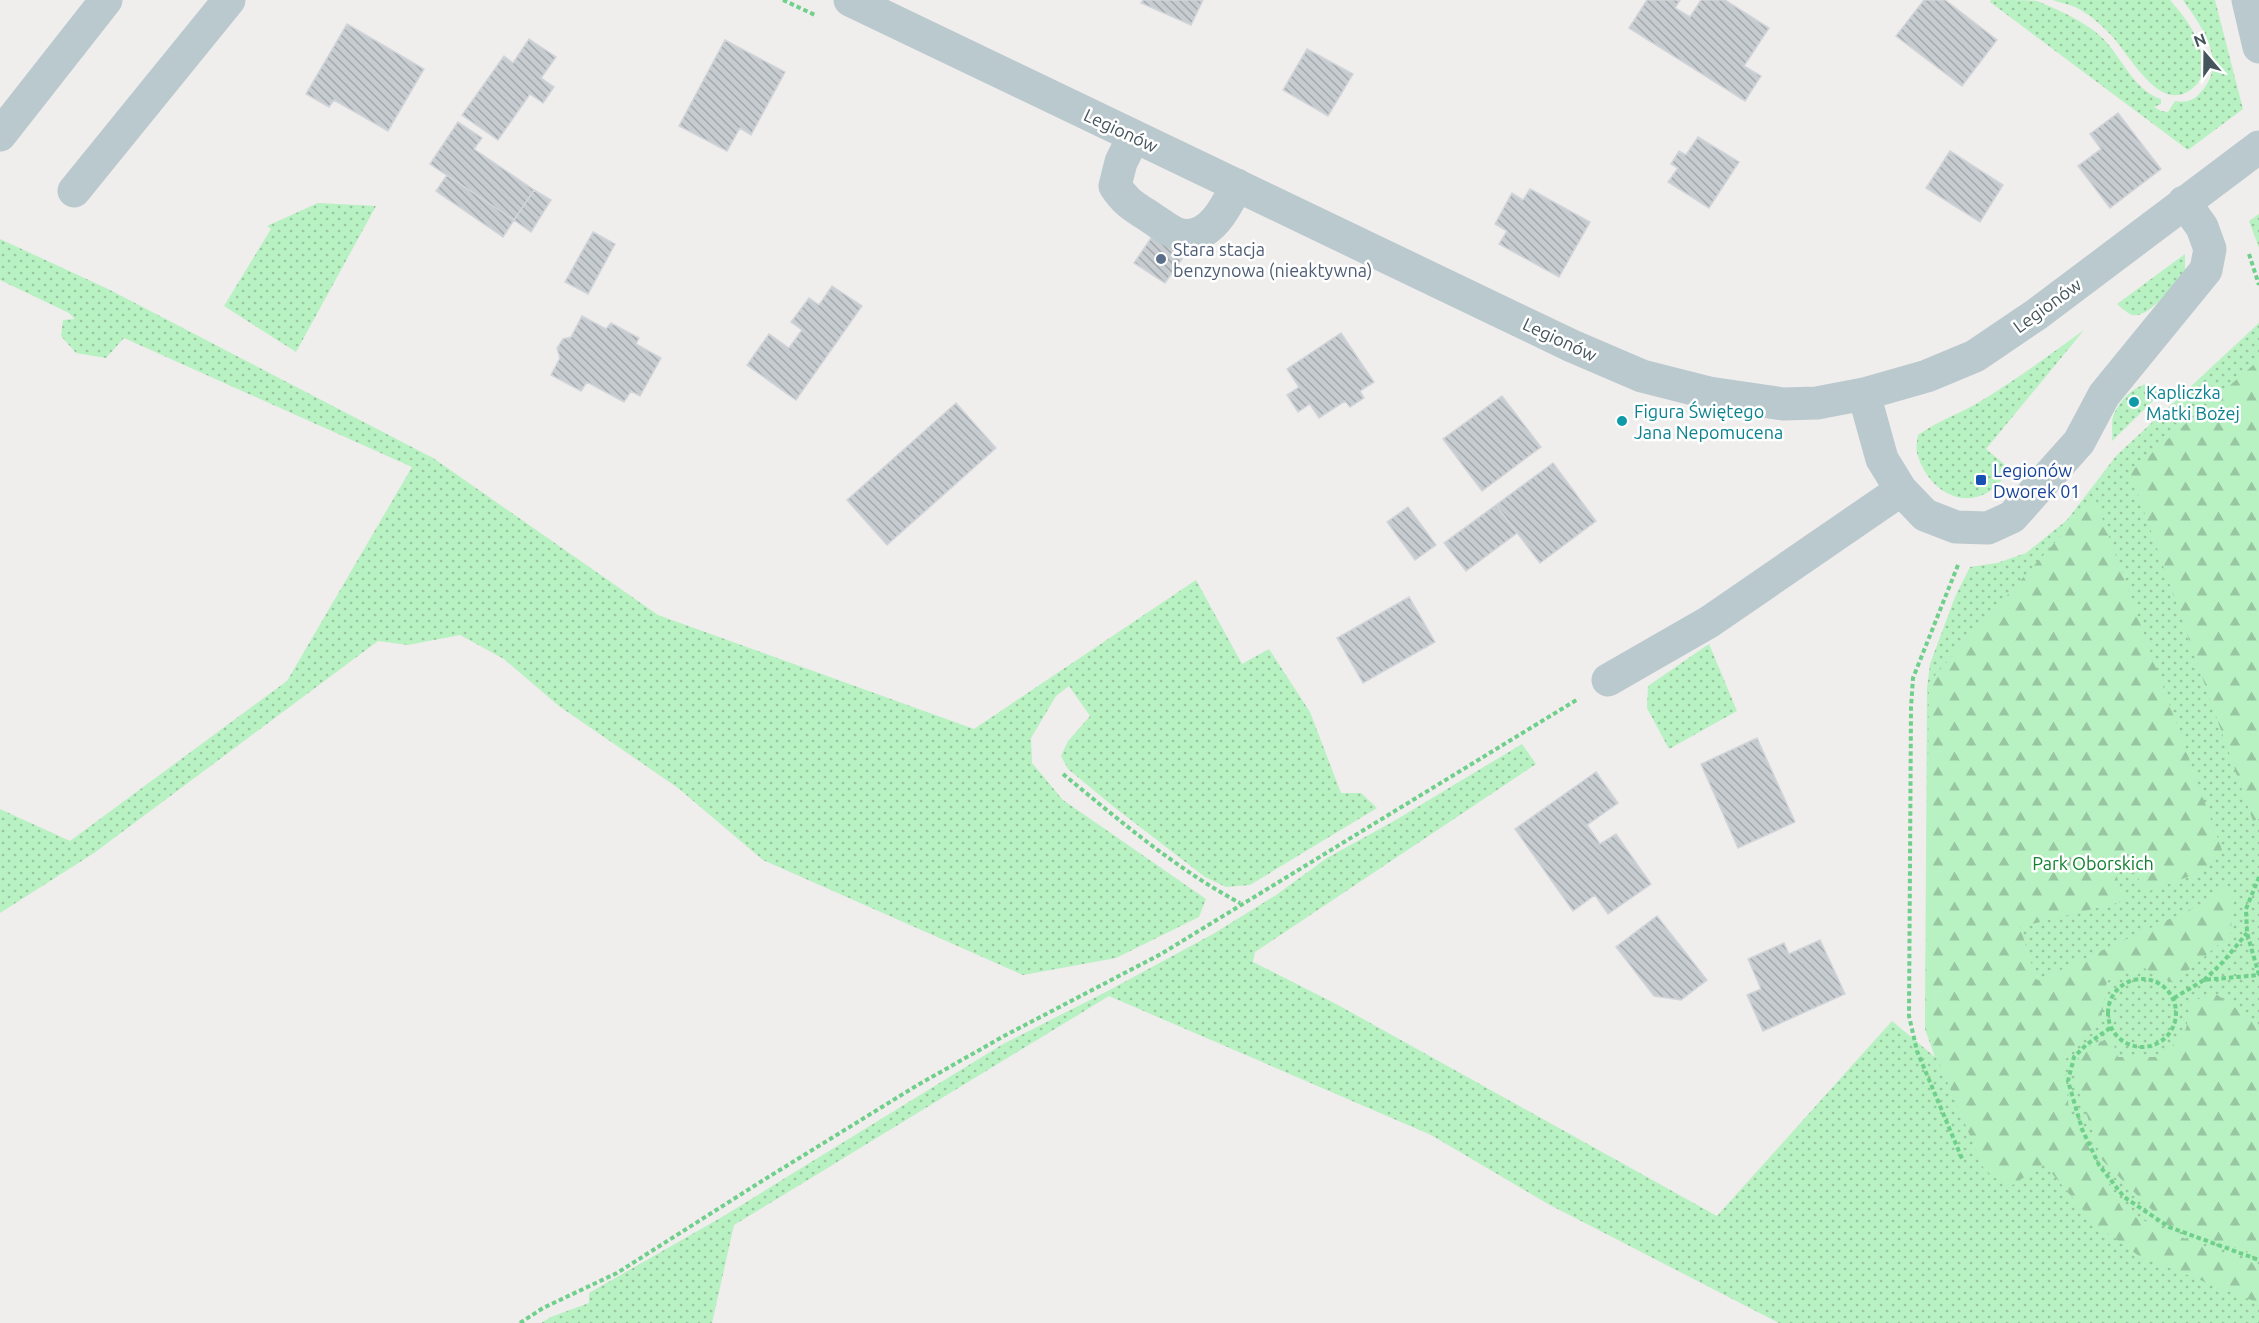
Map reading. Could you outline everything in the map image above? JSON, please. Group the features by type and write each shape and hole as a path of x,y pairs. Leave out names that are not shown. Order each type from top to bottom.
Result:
{"street":[{"path":"0,135 106,0"},
{"path":"74,191 229,0"},
{"name":"Legionów","path":"850,0 1572,346 1642,376 1709,393 1783,404 1817,403 1864,394 1927,376 1975,356 2037,314 2259,147"},
{"path":"2248,0 2259,47"},
{"path":"1134,136 1121,162 1115,186 1125,201 1180,235 1194,235 1214,223 1225,210 1237,184"},
{"path":"1864,394 1882,459 1902,490 1925,515 1956,527 1988,528 2012,518 2079,442 2104,395 2206,270 2210,249 2202,227 2184,202"},
{"path":"1608,680 1709,622 1902,490"}],"path":[{"path":"783,0 818,17"},
{"path":"1958,566 1913,678 1909,1016 1917,1051 1963,1161"},
{"path":"520,1323 543,1308 618,1273 916,1086 1004,1036 1161,954 1608,680"},
{"path":"1063,774 1125,825 1211,888 1241,903"},
{"path":"2204,980 2259,975 2247,933 2247,909 2259,877"},
{"path":"2174,998 2204,980 2223,962 2247,933"},
{"path":"2143,978 2153,981 2162,985 2174,998 2177,1012 2175,1023 2171,1033 2163,1042 2142,1048 2133,1046 2122,1041 2110,1028 2109,1004 2113,994 2129,981 2143,978"},
{"path":"2110,1028 2086,1045 2074,1057 2068,1081 2082,1129 2099,1165 2124,1197 2169,1227 2259,1260"}],"green space":[{"path":"1991,0 2037,1 2085,24 2102,37 2131,76 2145,90 2161,99 2161,104 2154,107 2168,112 2175,101 2189,101 2195,98 2208,81 2212,70 2210,45 2183,0 2215,0 2243,109 2188,150 1990,2"},
{"path":"2053,0 2170,0 2189,24 2197,39 2205,69 2200,80 2183,94 2170,95 2158,89 2147,80 2109,33 2089,15 2080,9"},
{"path":"318,203 376,206 296,352 224,306 271,229 267,226"},
{"path":"2259,214 2259,248 2249,221"},
{"path":"0,239 108,289 433,458 658,615 974,729 1196,580 1242,664 1269,649 1310,712 1341,793 1361,793 1377,808 1250,885 1226,887 1205,877 1068,769 1061,756 1068,741 1090,716 1069,686 1056,696 1031,738 1032,763 1063,800 1206,899 1199,917 1116,958 1023,975 763,860 678,788 559,706 504,659 460,635 408,645 378,641 94,853 0,913 0,809 70,841 287,681 412,467 124,338 106,358 76,353 61,336 63,320 75,319 69,313 0,280"},
{"path":"2185,254 2185,271 2161,299 2146,312 2132,315 2117,304"},
{"name":"Park Oborskich","path":"2259,323 2259,1323 1779,1323 1548,1204 1431,1135 1109,996 734,1225 712,1323 541,1323 589,1303 589,1293 722,1217 1003,1044 1213,934 1276,895 1327,858 1394,821 1522,744 1536,764 1255,952 1253,962 1338,1005 1717,1216 1892,1021 1935,1057 1925,1029 1927,688 1930,664 1955,597 1970,567 1997,563 2026,553 2067,520 2116,456"},
{"path":"2084,330 1986,449 2004,464 2007,473 1996,487 1983,495 1970,498 1956,497 1933,482 1923,469 1917,453 1918,435 1990,396"},
{"path":"2259,360 2259,819 2253,821 2130,472"},
{"path":"2146,384 2156,384 2163,391 2112,441 2112,420 2115,411 2131,392"},
{"path":"2095,498 2222,850 2206,870 2144,893 2129,853 2110,857 2125,901 2020,927 2037,981 2206,902 2221,883 2234,901 2230,935 2173,983 2142,967 2107,981 2101,1020 2064,1061 2069,1111 2124,1212 2204,1247 2259,1265 2259,1303 2139,1256 2094,1223 2044,1164 2008,1188 1984,1169 1925,1029 1929,682"},
{"path":"1709,644 1737,711 1669,749 1647,708 1648,686"},
{"path":"2216,994 2259,1025 2259,1255 2169,1227 2102,1160 2075,1080 2080,1051 2111,1037 2118,1057 2163,1057 2186,1029 2191,1001"}],"building":[{"path":"1143,0 1203,0 1191,25 1141,3"},
{"path":"1647,0 1680,0 1675,8 1690,17 1701,0 1725,0 1769,28 1744,66 1761,76 1745,101 1629,28"},
{"path":"1924,0 1945,0 1997,40 1962,86 1896,36"},
{"path":"347,24 424,69 388,131 334,100 329,107 306,94"},
{"path":"529,39 556,57 541,78 554,87 543,103 530,94 498,140 462,115 504,56 513,63"},
{"path":"725,40 785,72 751,135 740,128 727,151 679,126"},
{"path":"1307,49 1353,74 1328,116 1283,90"},
{"path":"2118,113 2161,169 2110,208 2078,166 2101,149 2090,134"},
{"path":"458,122 482,138 474,149 534,190 514,220 430,164"},
{"path":"1698,137 1739,162 1709,208 1668,182 1678,168 1671,164 1679,151 1686,155"},
{"path":"1950,151 2003,185 1980,222 1926,188"},
{"path":"447,175 514,220 503,237 436,191"},
{"path":"1530,189 1590,222 1559,277 1499,244 1507,231 1495,224 1512,193 1523,200"},
{"path":"534,190 551,200 531,232 514,220"},
{"path":"593,232 615,244 588,294 565,282"},
{"path":"1151,238 1163,238 1175,245 1182,259 1165,283 1134,263"},
{"path":"832,286 862,306 796,400 747,365 769,334 789,348 802,330 791,322 809,298 819,305"},
{"path":"582,316 606,329 611,323 639,338 636,344 661,358 640,396 631,391 624,402 587,382 581,391 551,375 560,358 557,348 563,339 571,337"},
{"path":"1341,333 1374,382 1360,391 1364,398 1350,407 1345,401 1319,418 1310,404 1298,412 1287,395 1299,387 1287,369"},
{"path":"1502,396 1541,447 1482,491 1443,439"},
{"path":"956,403 996,448 887,545 847,500"},
{"path":"1553,463 1596,521 1540,563 1496,505"},
{"path":"1496,505 1517,533 1466,571 1444,543"},
{"path":"1408,507 1436,545 1415,560 1387,522"},
{"path":"1409,597 1435,642 1363,683 1337,638"},
{"path":"1757,738 1795,822 1738,848 1701,764"},
{"path":"1596,772 1618,803 1587,825 1600,844 1616,834 1651,884 1608,914 1595,895 1573,911 1515,829"},
{"path":"1657,916 1707,980 1681,1000 1654,996 1616,947"},
{"path":"1820,940 1845,994 1763,1031 1747,995 1761,989 1748,959 1784,943 1789,954"}],"place":[{"name":"Stara stacja benzynowa (nieaktywna)","path":"1161,259"},
{"name":"Kapliczka Matki Bożej","path":"2134,402"},
{"name":"Figura Świętego Jana Nepomucena","path":"1622,421"},
{"name":"Legionów Dworek 01","path":"1981,480"}]}
